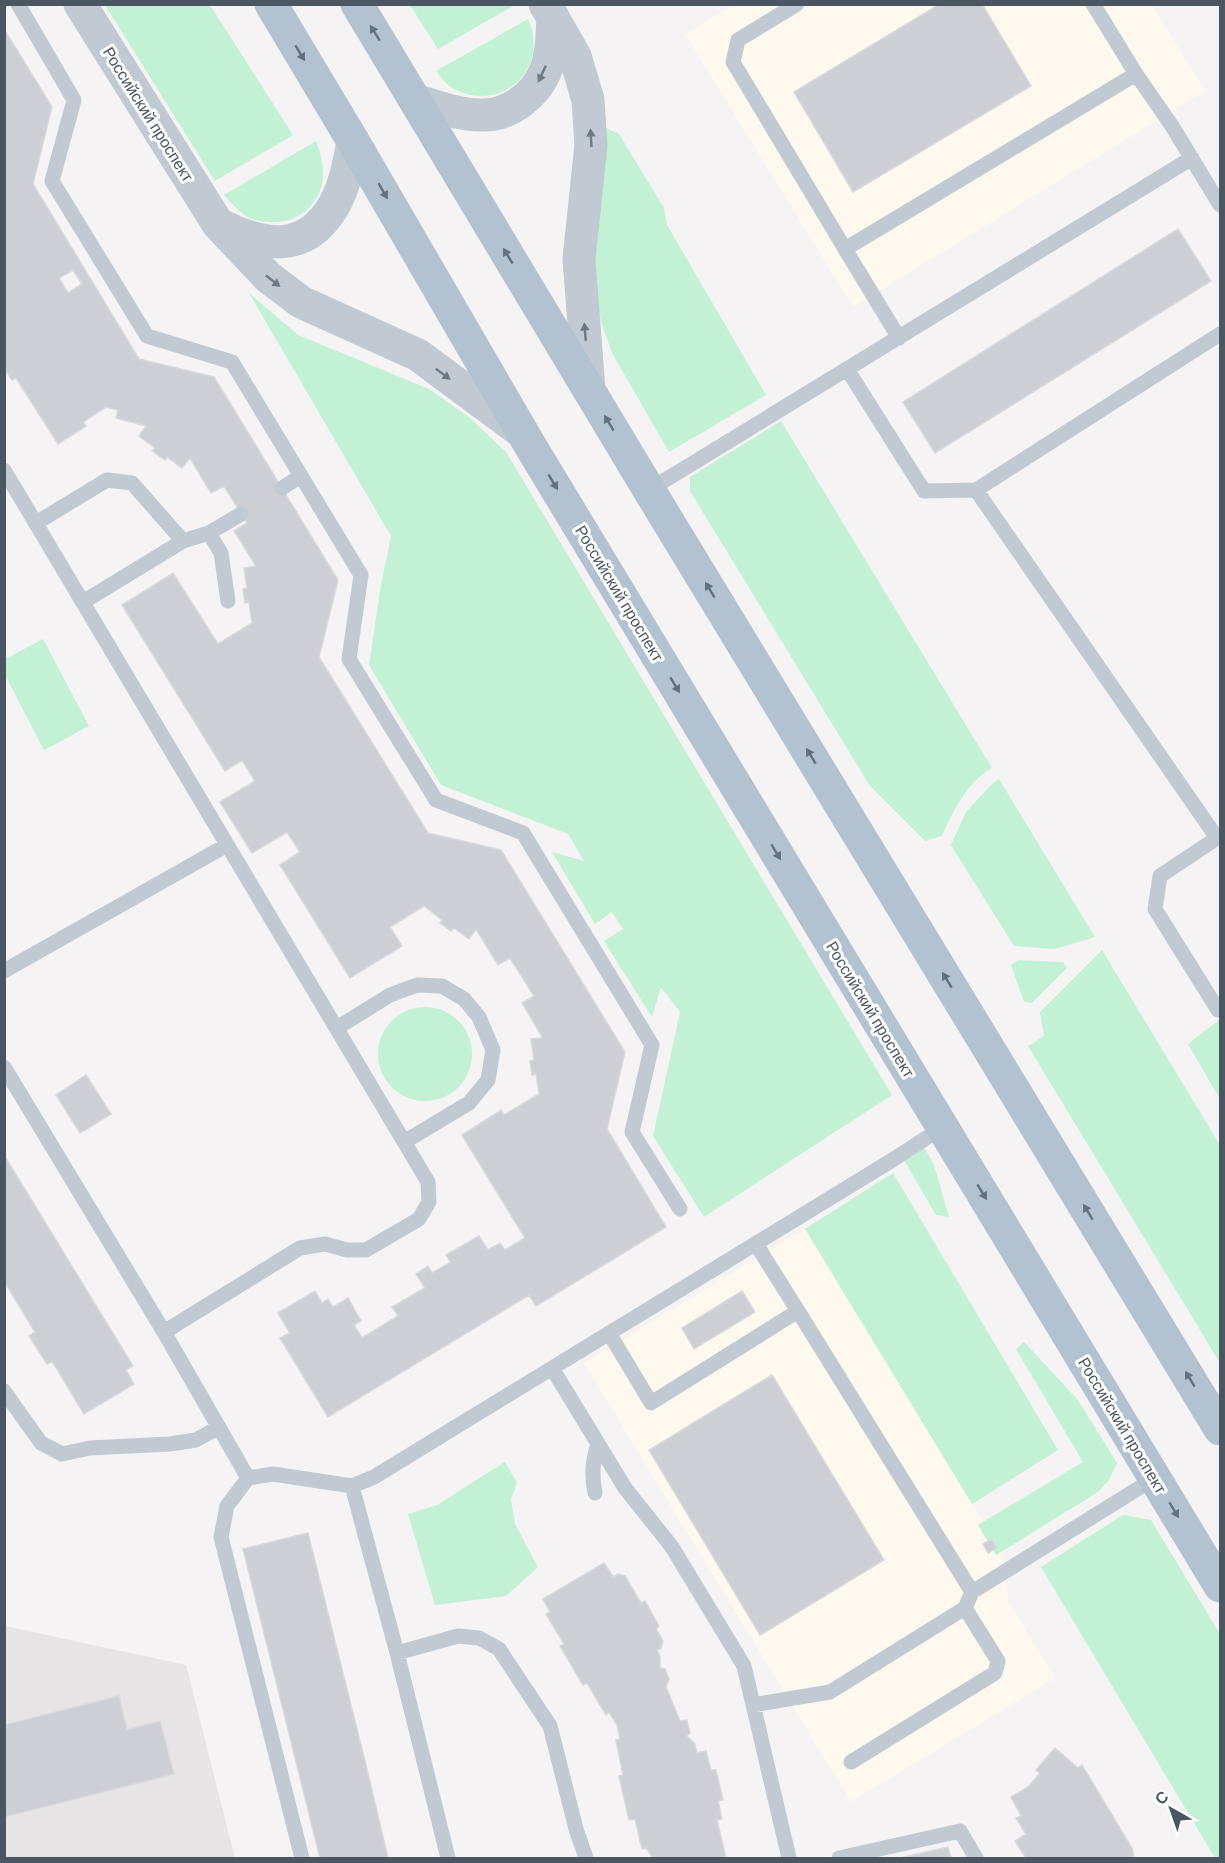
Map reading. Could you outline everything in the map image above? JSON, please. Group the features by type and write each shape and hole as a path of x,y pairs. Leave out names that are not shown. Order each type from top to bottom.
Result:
{"main road":[{"name":"Российский проспект","path":"271,4 522,432 1221,1586"},
{"path":"357,4 649,490 1221,1429"}],"street":[{"name":"Российский проспект","path":"80,4 218,224 268,277 301,302 418,355 522,432"},
{"path":"417,101 462,113 486,115 512,108 532,93 545,72 551,46 549,11"},
{"path":"549,11 575,56 588,100 591,145 579,259 590,390"},
{"path":"218,224 247,238 270,243 294,241 316,227 333,207 345,179 353,141"}],"lane":[{"path":"18,4 74,100 52,181 147,336 232,362 361,575 349,659 436,800 523,833 652,1045 633,1132 680,1209"},
{"path":"797,4 738,40 733,62 899,338"},
{"path":"1093,4 1221,205"},
{"path":"845,249 1136,74"},
{"path":"649,490 1192,158"},
{"path":"848,369 924,491 976,490 1221,334"},
{"path":"4,470 428,1182 429,1202 420,1219 366,1250 347,1250 325,1244 300,1248 164,1332"},
{"path":"282,488 302,476"},
{"path":"36,523 107,480 132,483 183,541"},
{"path":"976,490 1219,837 1160,876 1155,909 1218,1010 1221,1009"},
{"path":"83,602 183,541 209,533 241,514"},
{"path":"209,533 221,553 228,601"},
{"path":"4,970 227,844"},
{"path":"337,1028 390,995 417,985 442,986 464,999 478,1017 493,1050 488,1080 469,1103 404,1142"},
{"path":"4,1067 164,1332 248,1478"},
{"path":"302,1858 221,1537 227,1506 248,1478 273,1474 352,1486 374,1477 943,1127"},
{"path":"756,1244 972,1592"},
{"path":"609,1333 651,1402 798,1311"},
{"path":"552,1368 625,1488 672,1547 744,1666 789,1858"},
{"path":"4,1391 41,1443 62,1454 90,1448 170,1444 196,1440 219,1427"},
{"path":"595,1493 592,1478 598,1443"},
{"path":"753,1705 830,1692 965,1608 972,1592 1155,1478"},
{"path":"352,1486 397,1653 448,1858"},
{"path":"851,1762 995,1673 998,1661 965,1608"},
{"path":"397,1653 458,1636 479,1638 499,1649 550,1726 576,1829 586,1858"},
{"path":"839,1858 960,1831 976,1858"}],"shaded area":[{"path":"733,5 1152,5 1205,91 853,307 685,34"},
{"path":"805,1229 1002,1553 1009,1602 1055,1678 851,1802 584,1363"},
{"path":"5,1626 186,1665 235,1858 5,1858"}],"green space":[{"path":"105,5 210,5 293,135 215,181"},
{"path":"410,5 515,5 438,49"},
{"path":"528,19 533,37 533,55 527,70 517,82 504,91 488,96 470,95 452,88 436,71"},
{"path":"606,128 619,134 664,208 667,225 766,395 669,452 612,353 601,321 593,279"},
{"path":"316,141 322,165 322,183 310,207 295,218 276,222 251,219 241,213 224,195"},
{"path":"249,293 298,335 429,389 470,418 506,452 892,1095 704,1217 653,1136 680,1012 661,987 652,1017 604,941 623,929 612,912 595,924 552,852 584,861 568,834 441,785 369,665 391,536"},
{"path":"781,421 992,768 968,789 942,836 925,841 870,786 690,491 690,477"},
{"path":"43,639 89,726 44,750 5,675 5,659"},
{"path":"999,779 1095,937 1055,949 1014,946 951,845 966,812"},
{"path":"1102,950 1220,1145 1220,1363 1028,1046 1044,1036 1040,1012"},
{"path":"1018,960 1063,962 1067,968 1032,1003 1024,1002 1011,965"},
{"path":"425,1007 443,1010 458,1021 469,1036 472,1054 469,1072 458,1087 443,1098 425,1101 407,1098 392,1087 381,1072 378,1054 381,1036 392,1021 407,1010"},
{"path":"1220,1019 1220,1099 1188,1044"},
{"path":"924,1147 934,1165 949,1217 936,1215 904,1160"},
{"path":"893,1173 1058,1450 972,1504 805,1229"},
{"path":"1024,1342 1078,1400 1117,1463 1109,1480 1098,1492 996,1555 978,1525 1083,1462 1016,1349"},
{"path":"505,1462 517,1483 511,1499 515,1524 538,1567 506,1596 435,1605 408,1514 437,1505"},
{"path":"1123,1515 1151,1520 1220,1634 1220,1858 1215,1858 1041,1567"}],"building":[{"path":"940,4 982,4 1031,86 853,192 794,92"},
{"path":"4,29 52,107 33,184 139,359 214,377 338,580 319,657 428,833 501,850 625,1052 607,1129 666,1227 536,1306 529,1295 328,1417 280,1338 290,1333 278,1313 315,1291 322,1303 328,1299 333,1307 348,1298 361,1321 354,1325 362,1338 398,1316 392,1307 425,1288 416,1274 428,1266 432,1273 451,1262 446,1255 479,1236 488,1250 500,1243 505,1250 525,1238 462,1135 501,1110 504,1115 539,1094 536,1074 532,1075 530,1061 534,1060 531,1039 543,1038 522,1003 534,996 510,958 498,965 476,929 469,939 454,928 451,931 440,923 442,920 424,906 390,927 402,946 350,978 280,865 300,852 287,832 252,853 220,802 255,781 242,760 225,771 122,605 173,573 218,644 252,623 249,602 245,603 243,589 247,588 244,568 256,566 234,531 247,523 224,486 211,493 190,458 182,468 167,457 165,460 152,451 155,448 139,436 146,426 116,418 118,410 106,407 83,422 86,426 58,444 16,378 12,380 4,368","holes":["73,270 82,284 68,293 59,278"]},
{"path":"1178,229 1211,281 935,453 903,402"},
{"path":"86,1075 111,1114 80,1133 56,1095"},
{"path":"4,1155 133,1366 126,1370 134,1384 84,1414 52,1361 47,1364 29,1336 35,1332 4,1281"},
{"path":"742,1291 755,1312 694,1349 682,1328"},
{"path":"772,1375 884,1560 760,1635 649,1450"},
{"path":"308,1533 388,1858 320,1858 243,1549"},
{"path":"991,1539 997,1548 988,1553 983,1544"},
{"path":"604,1563 613,1577 618,1574 625,1576 641,1603 645,1601 659,1626 656,1629 663,1641 661,1648 657,1650 660,1657 660,1668 665,1669 669,1679 666,1687 680,1721 687,1720 690,1733 687,1736 695,1744 697,1753 706,1751 711,1770 716,1770 723,1800 718,1801 722,1819 717,1820 726,1858 653,1858 646,1848 642,1849 635,1819 629,1820 619,1776 623,1775 616,1740 620,1739 617,1725 609,1712 606,1715 587,1683 583,1685 560,1646 564,1644 546,1614 550,1612 543,1599"},
{"path":"119,1696 127,1730 160,1721 174,1774 4,1817 4,1725"},
{"path":"1055,1748 1078,1768 1082,1765 1132,1848 1134,1858 1026,1858 1015,1841 1026,1834 1016,1818 1021,1816 1011,1797 1028,1787 1040,1773 1036,1770"},
{"path":"948,1847 951,1858 900,1858"}]}
